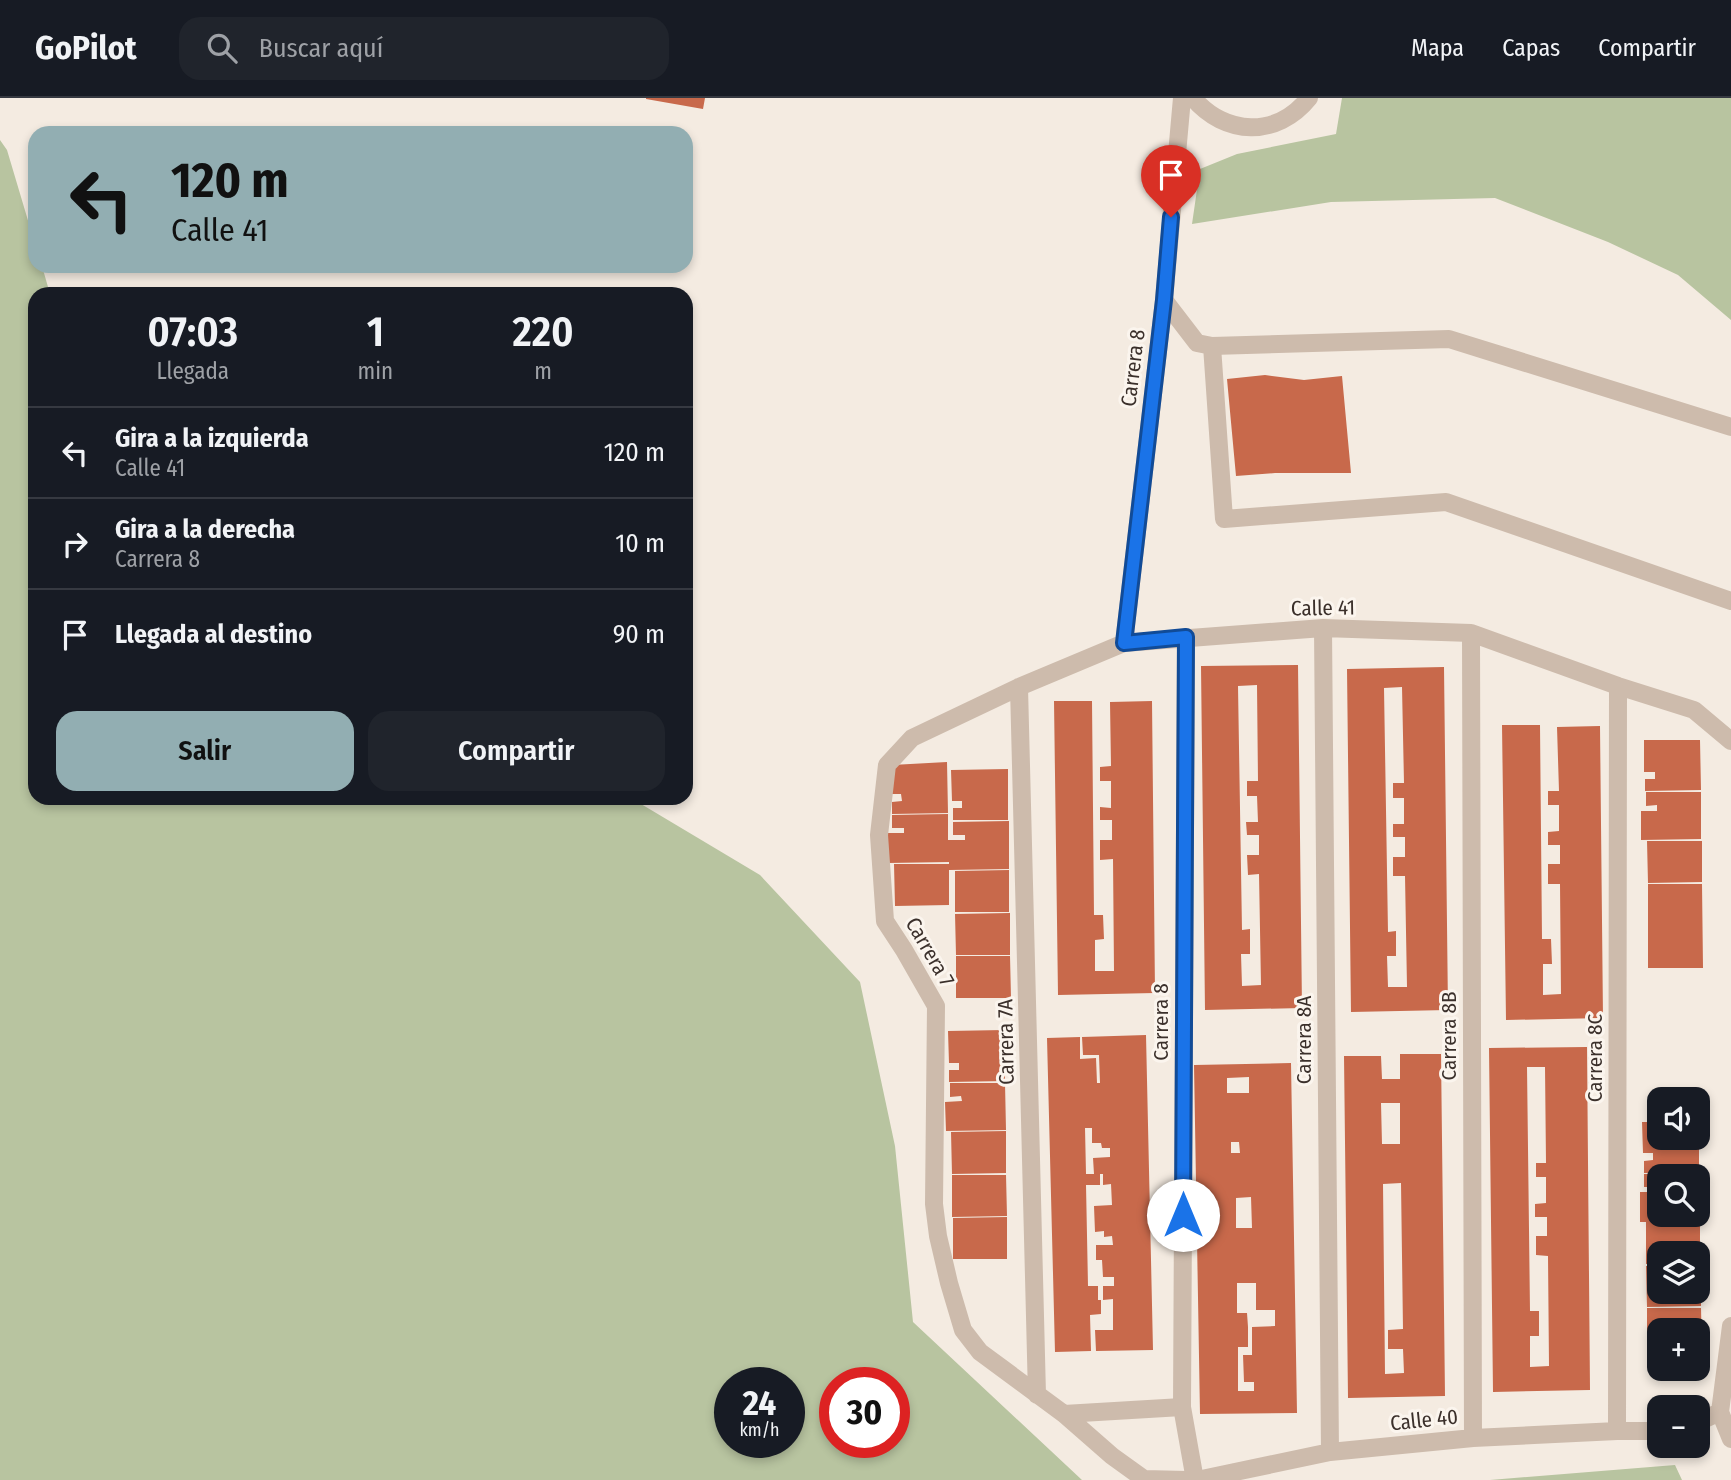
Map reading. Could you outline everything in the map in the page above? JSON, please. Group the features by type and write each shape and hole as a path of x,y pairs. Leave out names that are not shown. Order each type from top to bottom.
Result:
{"street":[{"name":"Carrera 8","path":"1124,643 1164,300 1182,98"},
{"path":"1193,98 1207,113 1222,122 1256,128 1273,125 1289,117 1309,98"},
{"path":"1164,300 1198,343 1212,346 1449,339 1731,427"},
{"path":"1212,346 1224,519 1446,502 1731,601"},
{"name":"Calle 41","path":"912,738 1019,687 1124,643 1323,628 1471,633 1618,686 1694,710 1731,741"},
{"name":"Carrera 8A","path":"1323,628 1330,1452"},
{"name":"Carrera 8B","path":"1471,633 1473,1438"},
{"name":"Carrera 8","path":"1186,637 1182,1408 1196,1480"},
{"name":"Carrera 8C","path":"1617,1431 1618,686"},
{"name":"Carrera 7A","path":"1019,687 1037,1395"},
{"name":"Carrera 7","path":"912,738 887,765 879,835 885,921 936,1006 934,1205 938,1236 963,1330 980,1352 1037,1395"},
{"path":"1731,1326 1720,1412 1731,1439"},
{"path":"1037,1395 1144,1479 1186,1480"},
{"path":"1064,1414 1182,1408"},
{"path":"1710,1417 1720,1412"},
{"name":"Calle 40","path":"1196,1480 1330,1452 1473,1438 1647,1431"}],"green space":[{"path":"1342,98 1731,98 1731,320 1678,275 1608,242 1495,198 1331,202 1192,224 1200,169 1237,154 1336,134"},
{"path":"0,140 7,150 28,220 28,273 44,273 48,287 28,287 28,805 643,805 760,875 860,982 895,1146 913,1322 1082,1480 0,1480"},
{"path":"1675,1465 1682,1480 1490,1480"}],"building":[{"path":"646,98 705,98 703,109"},
{"path":"1265,375 1304,380 1342,376 1351,473 1236,476 1227,379"},
{"path":"1298,665 1302,1008 1205,1010 1201,666","holes":["1257,685 1258,781 1247,781 1247,796 1257,796 1258,822 1246,822 1247,835 1259,835 1259,855 1247,855 1248,875 1259,874 1261,985 1242,986 1241,954 1250,954 1250,929 1242,930 1238,686"]},
{"path":"1444,667 1448,1010 1351,1012 1347,669","holes":["1402,687 1404,783 1393,783 1393,798 1404,798 1404,824 1393,824 1393,837 1405,837 1405,857 1393,857 1393,876 1405,876 1407,987 1388,987 1387,956 1396,956 1396,931 1388,932 1384,688"]},
{"path":"1054,701 1092,701 1094,915 1103,915 1104,939 1095,940 1095,971 1114,971 1113,859 1100,860 1100,840 1112,840 1112,820 1100,820 1100,807 1111,808 1111,781 1100,781 1100,767 1111,766 1110,702 1152,701 1155,993 1058,995"},
{"path":"1502,725 1540,725 1542,939 1551,939 1552,964 1543,964 1543,995 1561,994 1560,884 1548,884 1548,864 1560,864 1560,845 1548,845 1548,832 1559,831 1559,805 1548,805 1548,791 1559,791 1557,727 1600,726 1603,1018 1506,1020"},
{"path":"1644,740 1700,740 1701,790 1645,791 1645,779 1655,779 1655,772 1644,772"},
{"path":"947,762 948,813 892,814 892,802 902,801 901,794 891,794 892,765"},
{"path":"1008,769 1008,820 953,820 953,808 962,808 962,801 952,801 951,770"},
{"path":"1646,792 1701,792 1701,839 1641,840 1641,811 1657,811 1657,805 1646,806"},
{"path":"948,814 948,840 965,840 965,835 953,835 953,822 1009,821 1009,869 949,870 949,905 895,906 894,864 949,862 888,863 888,833 904,833 904,828 892,828 892,815"},
{"path":"1647,841 1702,841 1702,882 1648,883"},
{"path":"1009,870 1009,912 955,912 955,871"},
{"path":"1648,884 1702,884 1703,968 1648,968"},
{"path":"1010,913 1010,955 956,955 955,914"},
{"path":"956,956 1010,956 1011,998 956,998"},
{"path":"1004,1030 1005,1081 949,1082 949,1070 959,1070 959,1063 949,1063 948,1031"},
{"path":"1146,1035 1153,1350 1096,1351 1095,1330 1113,1330 1113,1299 1103,1300 1103,1286 1114,1286 1114,1277 1103,1277 1102,1260 1096,1260 1096,1245 1113,1245 1112,1236 1104,1237 1104,1231 1095,1232 1094,1206 1112,1205 1111,1184 1103,1185 1103,1174 1100,1174 1100,1185 1086,1185 1088,1286 1098,1286 1101,1314 1090,1315 1091,1351 1055,1352 1047,1038 1080,1037 1080,1059 1096,1058 1097,1083 1100,1083 1099,1055 1083,1055 1082,1037","holes":["1085,1128 1092,1128 1092,1143 1101,1143 1102,1148 1110,1148 1110,1157 1093,1158 1094,1174 1086,1174"]},
{"path":"1587,1047 1590,1390 1493,1392 1489,1048","holes":["1527,1067 1545,1067 1546,1163 1536,1163 1536,1177 1546,1177 1546,1203 1535,1204 1535,1217 1547,1217 1547,1236 1536,1236 1536,1255 1548,1256 1549,1366 1530,1367 1530,1336 1539,1336 1539,1311 1530,1311"]},
{"path":"1400,1054 1441,1054 1445,1396 1348,1398 1344,1056 1381,1056 1382,1079 1400,1079","holes":["1381,1103 1400,1103 1400,1144 1382,1144","1401,1183 1403,1329 1388,1330 1388,1349 1403,1349 1404,1373 1385,1374 1383,1184"]},
{"path":"1291,1063 1297,1413 1200,1414 1194,1065","holes":["1249,1077 1249,1093 1227,1093 1227,1078","1231,1142 1239,1142 1240,1153 1231,1153","1251,1197 1252,1228 1236,1228 1236,1198","1237,1283 1256,1283 1256,1310 1275,1310 1275,1326 1252,1327 1252,1355 1243,1355 1244,1382 1254,1382 1254,1391 1238,1391 1238,1347 1248,1347 1248,1327 1247,1313 1237,1313"]},
{"path":"950,1083 1005,1083 1006,1130 946,1131 945,1102 962,1101 961,1096 950,1097"},
{"path":"1642,1122 1647,1122 1647,1150 1699,1150 1699,1164 1647,1164 1647,1173 1644,1173 1644,1161 1653,1160 1653,1153 1643,1153"},
{"path":"1006,1131 1006,1173 952,1174 951,1132"},
{"path":"1644,1174 1647,1174 1647,1187 1644,1187"},
{"path":"952,1175 1006,1175 1007,1216 952,1217"},
{"path":"1640,1192 1647,1192 1647,1227 1700,1227 1700,1241 1647,1241 1646,1264 1646,1222 1640,1222"},
{"path":"1007,1217 1007,1259 953,1259 953,1218"},
{"path":"1646,1266 1647,1304 1701,1306 1647,1307"},
{"path":"1647,1308 1701,1308 1701,1318 1647,1318"}],"route":[{"path":"1171,217 1164,300 1124,643 1186,637 1183,1215"}]}
